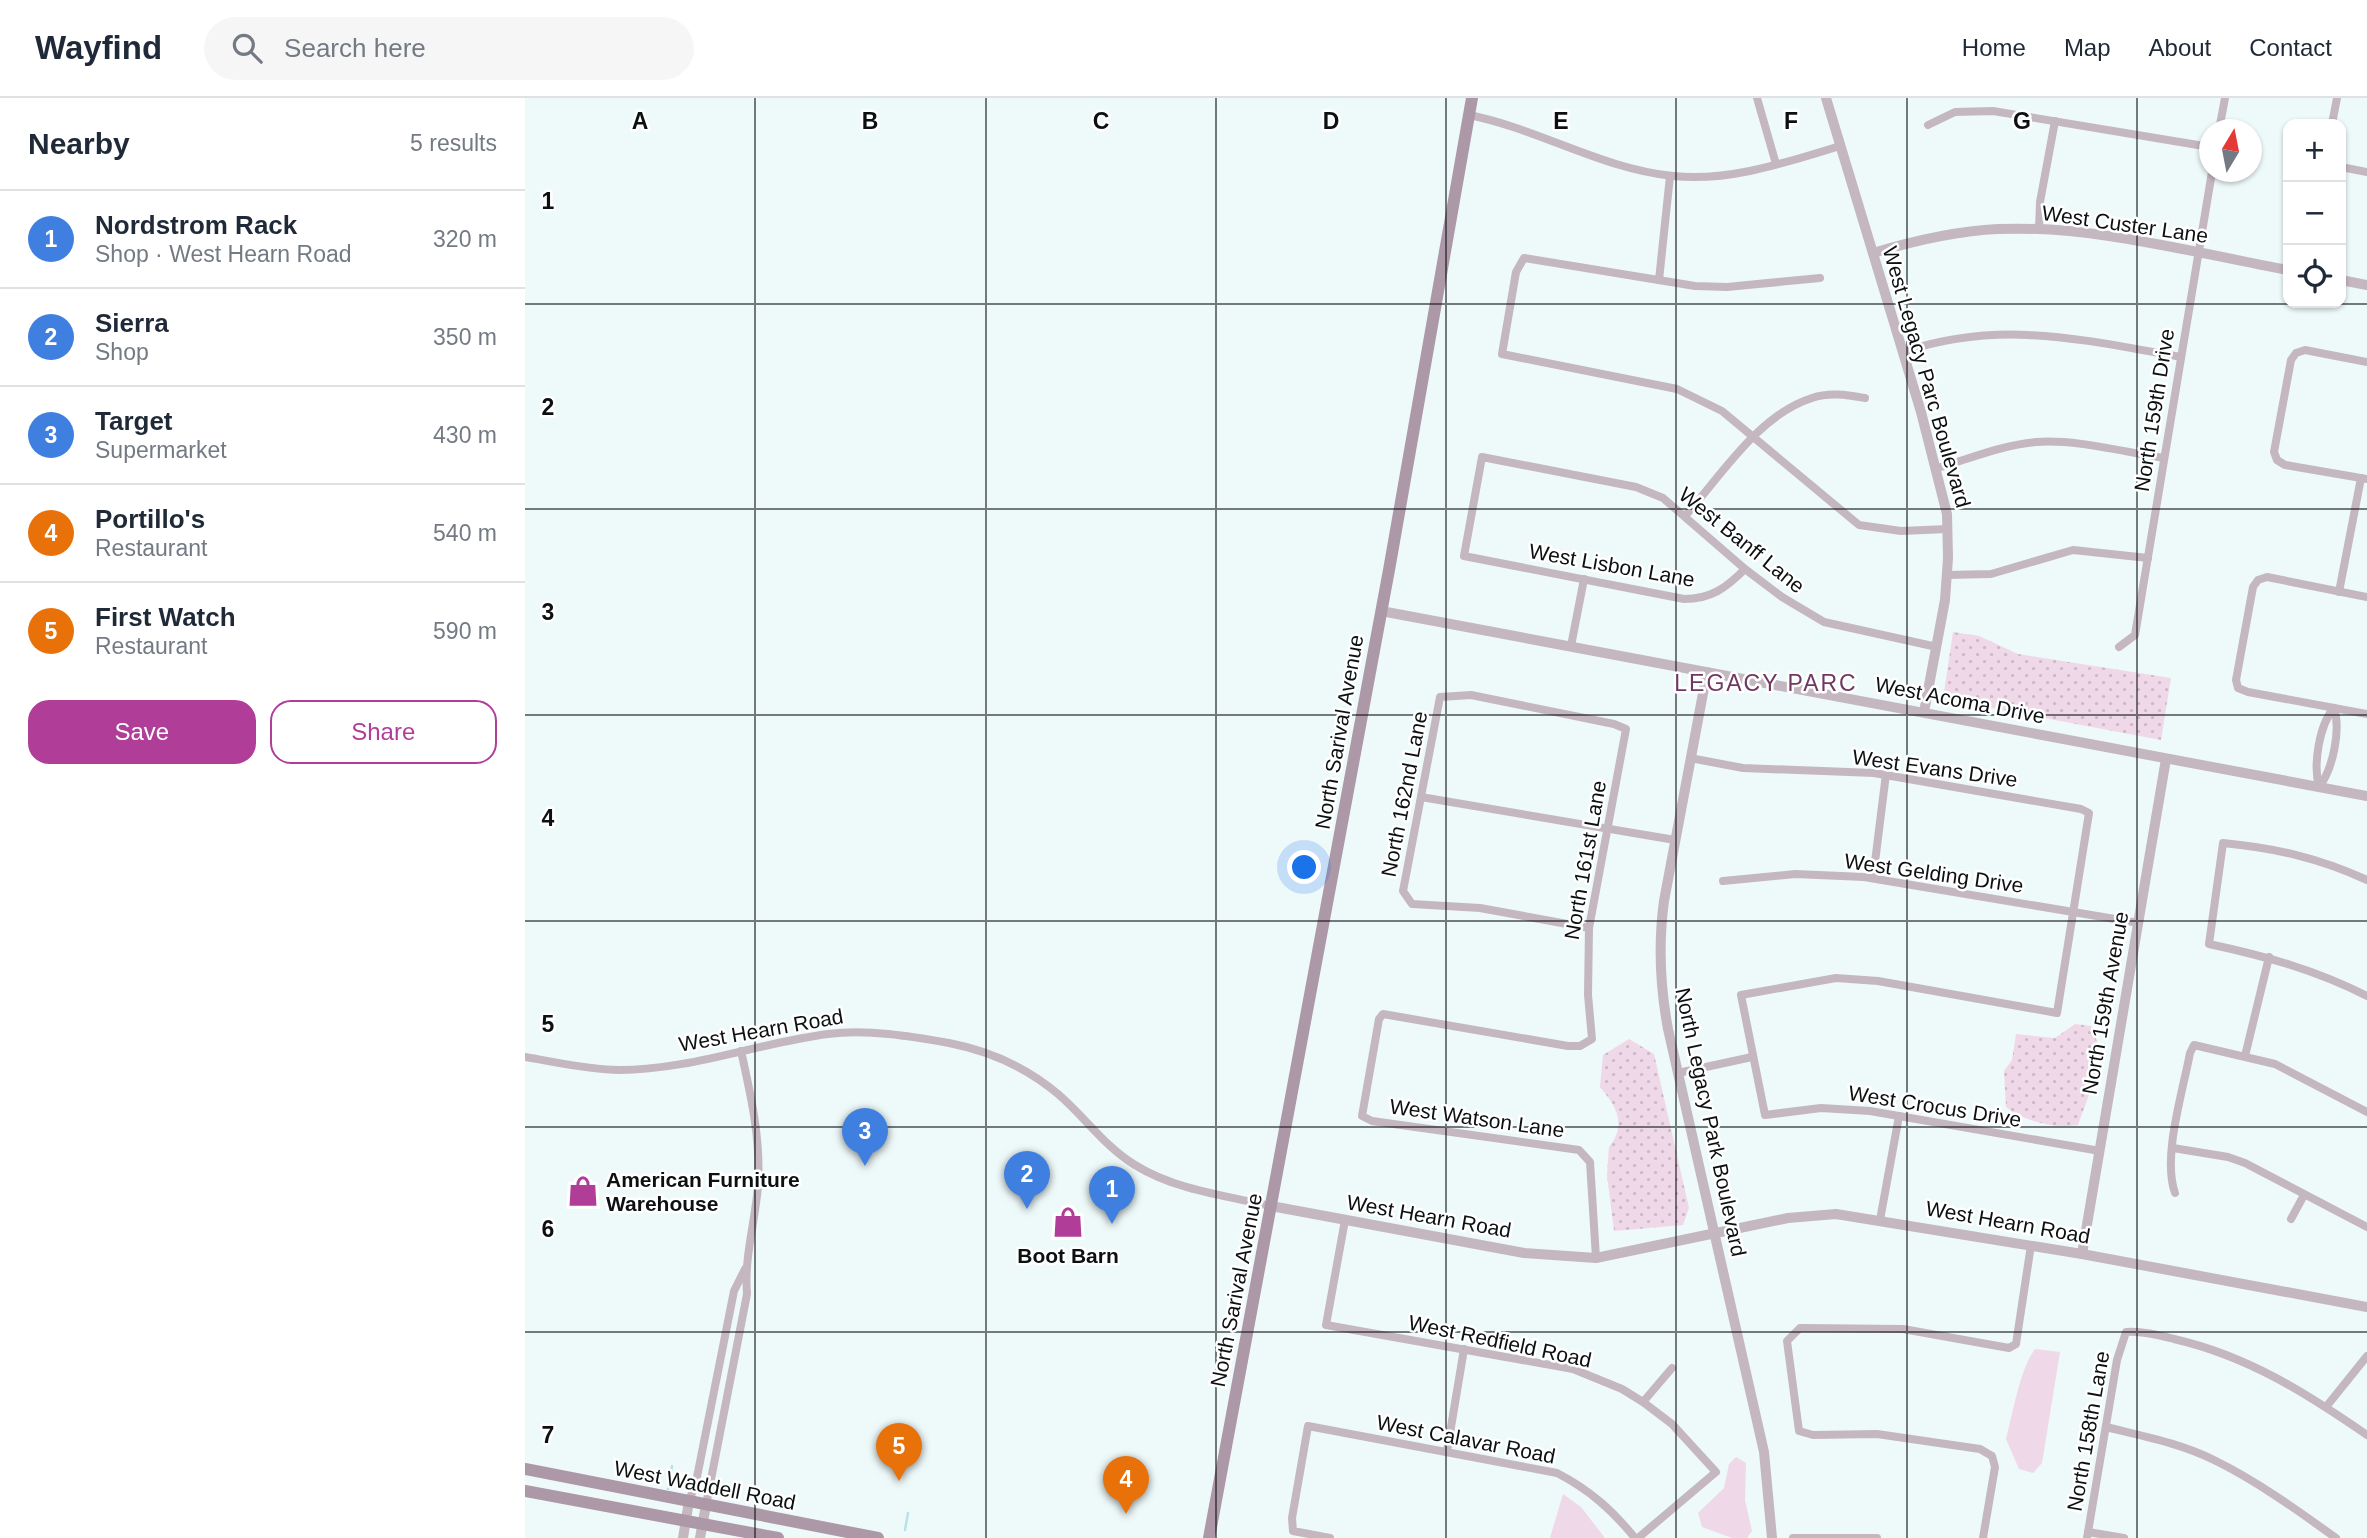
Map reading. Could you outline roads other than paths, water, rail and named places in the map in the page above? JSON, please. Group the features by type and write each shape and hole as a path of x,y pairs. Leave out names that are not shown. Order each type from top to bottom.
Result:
{"main road":[{"name":"North Sarival Avenue","path":"1209,1538 1381,611 1472,98"},
{"name":"West Waddell Road","path":"525,1469 878,1538"},
{"path":"525,1476 561,1476"},
{"name":"West Waddell Road","path":"525,1491 778,1538"}],"street":[{"path":"1757,98 1776,164"},
{"name":"West Legacy Parc Boulevard","path":"1826,98 1937,468 1948,529 1947,575 1924,712"},
{"path":"2221,119 2225,98"},
{"path":"2333,119 2337,98"},
{"path":"1928,125 1955,112 1980,111 2199,145"},
{"path":"1469,115 1520,127 1612,162 1670,176 1735,174 1840,146"},
{"path":"2039,229 2040,202 2055,121"},
{"path":"2346,168 2367,172"},
{"path":"1659,280 1670,176"},
{"name":"North 159th Drive","path":"2119,647 2135,635 2210,182"},
{"name":"West Custer Lane","path":"1873,253 1959,232 2039,229 2083,233 2283,269"},
{"path":"1820,278 1727,287 1695,286 1524,258 1516,272 1502,354 1677,389 1723,411 1859,525 1901,531 1948,529"},
{"path":"2346,281 2367,285"},
{"path":"1903,352 1928,344 1983,335 2051,334 2181,357"},
{"path":"2339,592 2364,478 2285,465 2277,460 2274,452 2291,360 2296,353 2305,350 2367,362"},
{"path":"1685,516 1755,437 1784,411 1812,398 1837,394 1865,398"},
{"path":"1937,468 2014,445 2036,442 2056,442 2164,458"},
{"name":"West Banff Lane","path":"1464,556 1482,457 1636,487 1663,498 1745,569 1782,597 1824,622 1937,647"},
{"path":"1947,575 1991,574 2073,550 2148,558"},
{"name":"West Lisbon Lane","path":"1464,556 1683,599 1703,599 1724,589 1745,569"},
{"path":"2367,597 2267,578 2258,580 2253,587 2236,680 2238,688 2248,692 2367,714"},
{"path":"1571,646 1584,579"},
{"name":"West Acoma Drive","path":"1381,611 2367,796"},
{"name":"North Legacy Park Boulevard","path":"1707,672 1664,901 1660,955 1664,1004 1678,1073 1764,1452 1772,1538"},
{"name":"North 162nd Lane","path":"1589,928 1480,908 1412,904 1403,891 1440,697 1471,695 1614,724 1626,729"},
{"path":"2319,787 2315,774 2326,717 2334,708"},
{"path":"2319,787 2327,776 2337,720 2334,708"},
{"name":"North 161st Lane","path":"1362,1116 1379,1019 1383,1014 1568,1046 1580,1046 1592,1039 1587,995 1589,928 1626,729"},
{"path":"2322,738 2333,741"},
{"name":"West Evans Drive","path":"1690,758 1743,768 1886,774 2081,809 2089,813 2072,912"},
{"name":"North 159th Avenue","path":"2082,1254 2167,759"},
{"path":"1873,878 1886,774"},
{"path":"1421,797 1675,840"},
{"path":"2367,880 2325,861 2257,846 2223,843 2209,944 2269,957 2327,975 2367,996"},
{"name":"West Gelding Drive","path":"1723,881 1795,874 1873,878 2139,923"},
{"path":"1678,1073 1752,1057 1741,995 1836,978 1878,981 2057,1013 2072,912"},
{"path":"2245,1056 2269,957"},
{"name":"West Hearn Road","path":"525,1057 618,1070 664,1066 829,1034 878,1033 949,1043 1001,1056 1058,1094 1111,1149 1138,1167 1184,1186 1271,1206 1524,1253 1596,1258 1788,1218 1836,1214 2031,1245 2367,1307"},
{"path":"2175,1193 2170,1177 2173,1147 2190,1053 2194,1045 2275,1064 2367,1112"},
{"path":"700,1538 747,1294 745,1269 758,1188 757,1124 741,1051"},
{"name":"West Crocus Drive","path":"1752,1057 1765,1115 1821,1108 1899,1116 2100,1151"},
{"name":"West Watson Lane","path":"1362,1116 1372,1121 1579,1150 1590,1162 1596,1258"},
{"path":"1880,1220 1899,1116"},
{"path":"2173,1147 2228,1157 2367,1227"},
{"path":"2291,1219 2304,1195"},
{"name":"West Redfield Road","path":"1345,1220 1327,1325 1573,1369 1622,1389 1643,1402 1672,1424 1716,1472 1637,1538"},
{"path":"1983,1538 1995,1467 1992,1456 1980,1449 1877,1434 1799,1432 1787,1341 1800,1328 1854,1327 1903,1329 2009,1348 2016,1343 2031,1245"},
{"path":"683,1538 734,1291 745,1269"},
{"name":"North 158th Lane","path":"2088,1535 2117,1360 2126,1332 2139,1331 2206,1346 2259,1367 2326,1407"},
{"path":"1447,1451 1464,1349"},
{"path":"2367,1356 2326,1407 2367,1436"},
{"path":"1643,1402 1672,1368"},
{"name":"West Calavar Road","path":"1330,1538 1293,1531 1292,1518 1308,1426 1557,1474 1584,1487 1611,1509 1637,1538"},
{"path":"2106,1427 2170,1443 2213,1459 2292,1506 2336,1538"},
{"path":"2088,1535 2124,1538"},
{"path":"1793,1538 1877,1538"}],"waterway":[{"path":"668,1489 672,1466"},
{"path":"905,1530 908,1513"}],"place":[{"name":"Target","path":"865,1166"},
{"name":"American Furniture Warehouse","path":"583,1191"},
{"name":"Sierra","path":"1027,1209"},
{"name":"Boot Barn","path":"1068,1222"},
{"name":"Nordstrom Rack","path":"1112,1224"},
{"name":"First Watch","path":"899,1481"},
{"name":"Portillo's","path":"1126,1514"}],"district":[{"name":"LEGACY PARC","path":"1766,683"}]}
